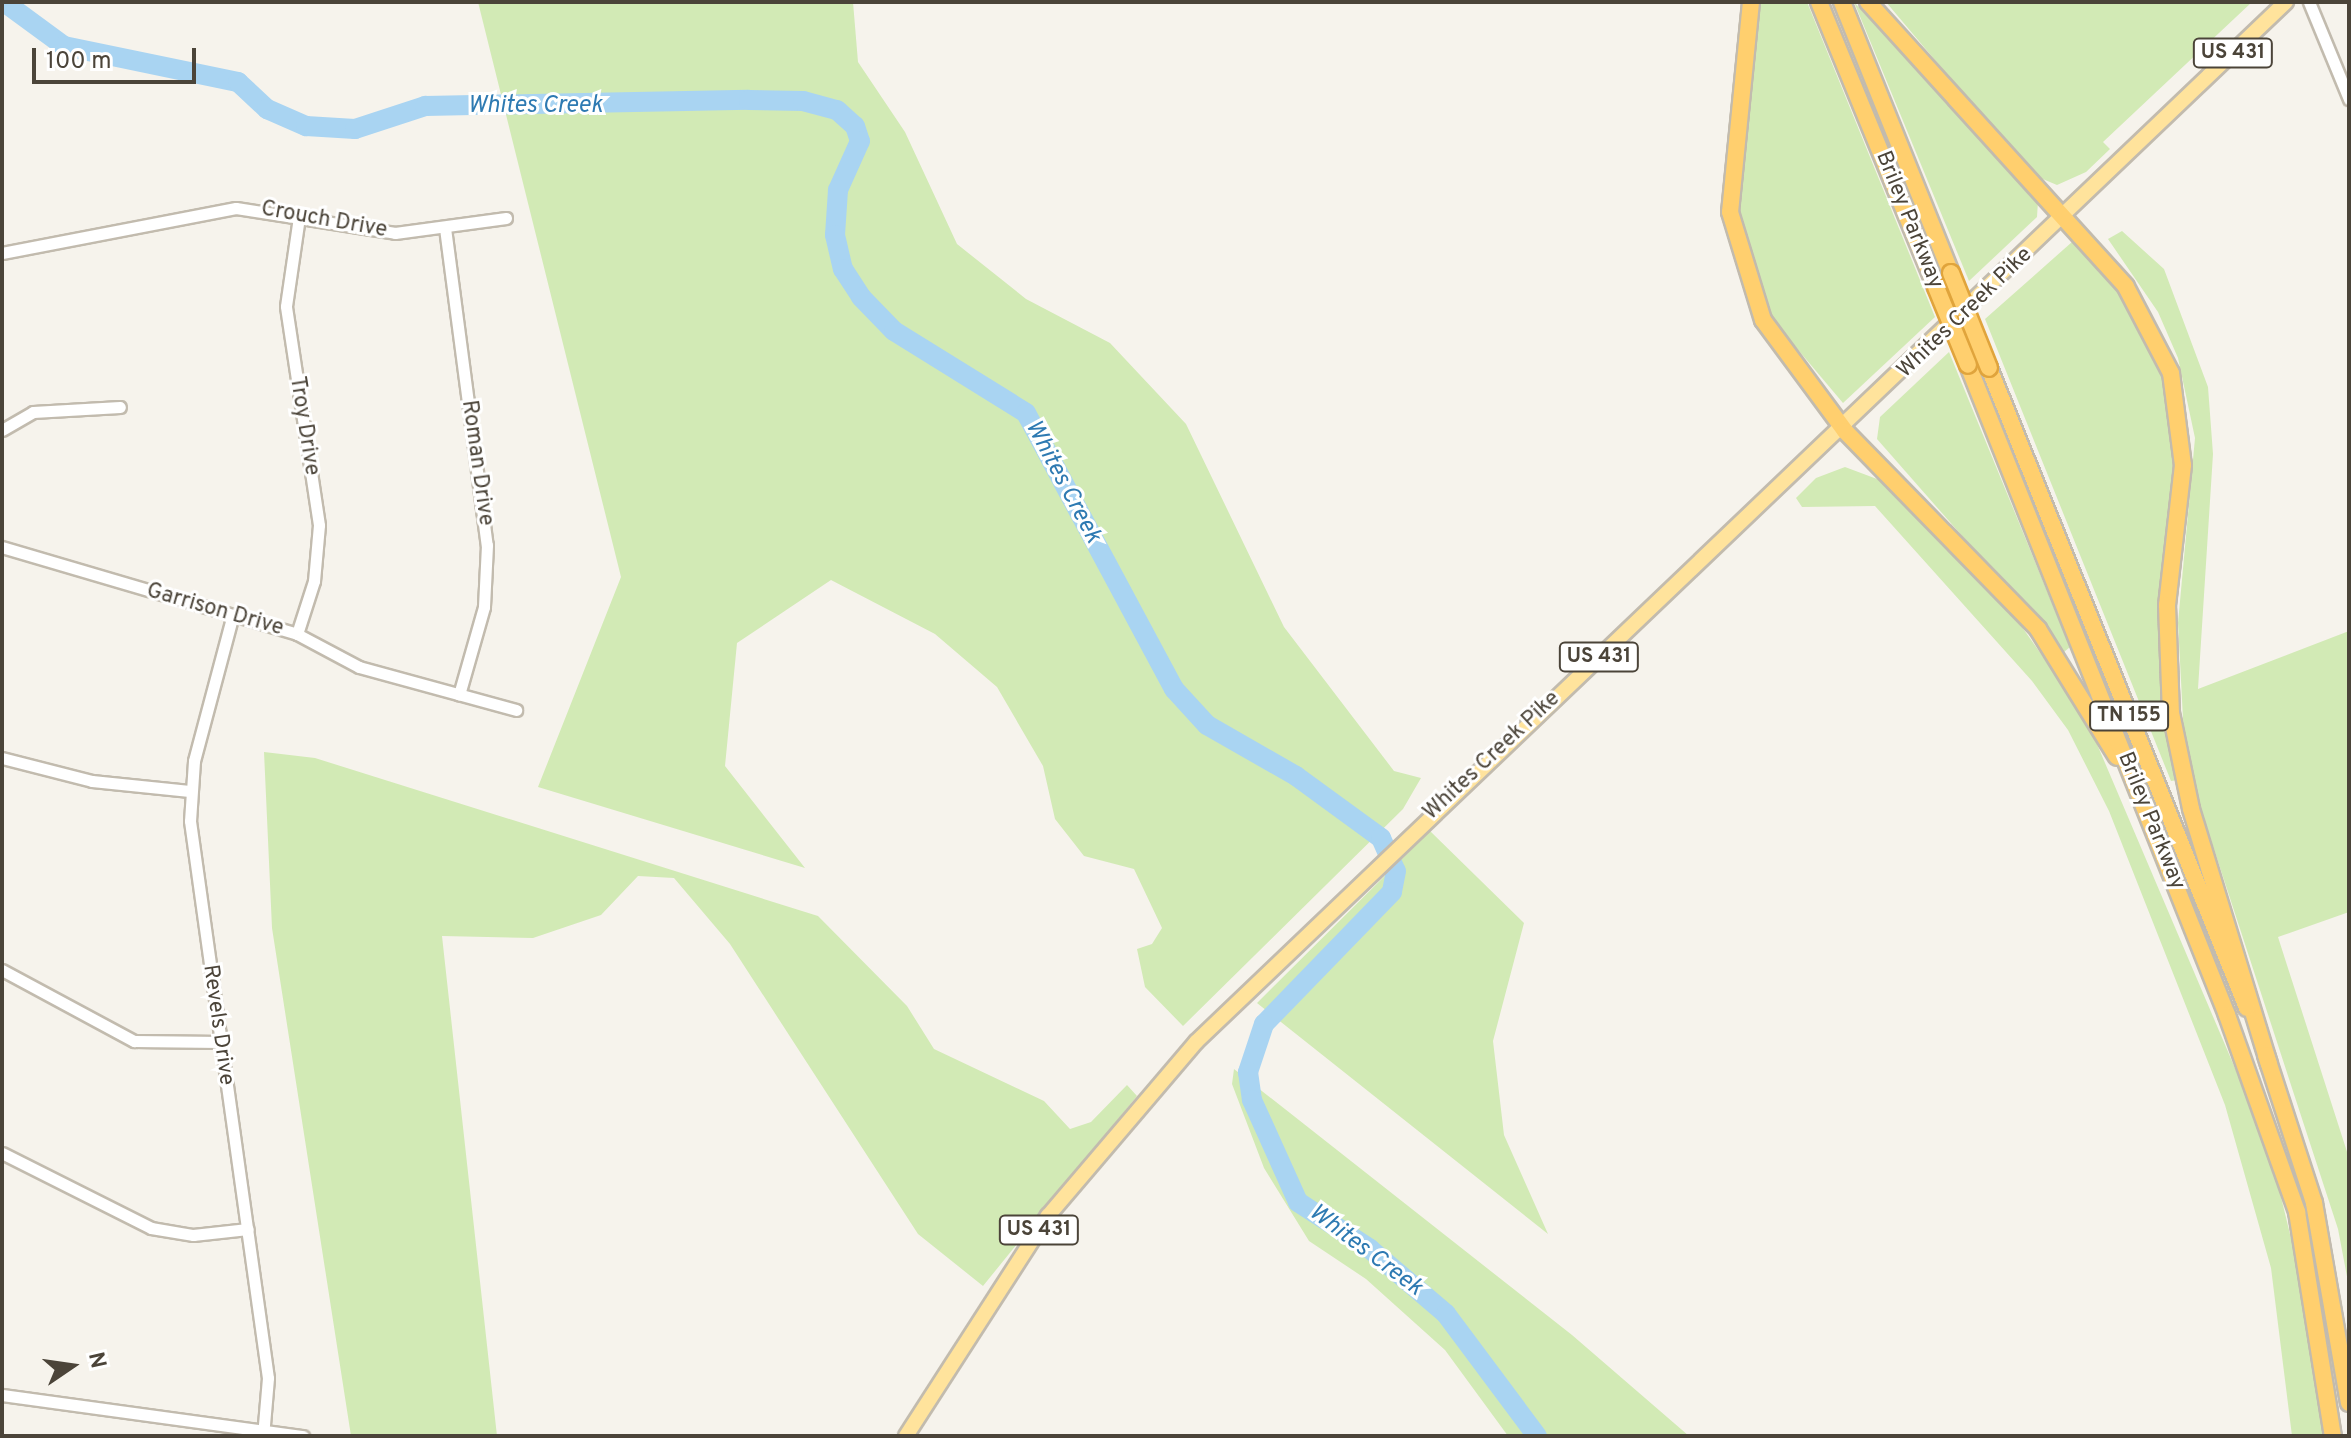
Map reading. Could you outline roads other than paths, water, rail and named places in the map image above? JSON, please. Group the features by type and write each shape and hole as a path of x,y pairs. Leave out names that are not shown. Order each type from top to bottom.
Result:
{"highway":[{"path":"1751,2 1729,176 1736,251 1763,320 1845,431 2038,629 2146,809"},
{"name":"Briley Parkway","path":"1819,2 2146,809 2297,1212 2333,1436"},
{"name":"Briley Parkway","path":"1842,2 2269,1064 2314,1203 2349,1403"},
{"path":"1868,2 2065,214 2143,311 2178,399 2183,465 2167,605 2171,713 2191,809 2269,1064"}],"main road":[{"name":"Whites Creek Pike","path":"906,1436 1093,1156 1358,881 1845,431 2286,2"}],"street":[{"path":"2309,2 2349,99"},
{"name":"Crouch Drive","path":"2,253 236,208 374,232 445,228 506,218"},
{"name":"Troy Drive","path":"297,634 314,581 319,525 286,306 299,217"},
{"name":"Roman Drive","path":"445,228 487,545 484,607 459,695"},
{"path":"2,430 33,412 120,407"},
{"name":"Garrison Drive","path":"2,547 232,618 297,634 359,667 516,710"},
{"name":"Revels Drive","path":"232,618 189,791 268,1378 264,1433"},
{"path":"2,758 92,781 189,791"},
{"path":"2,970 134,1041 221,1042"},
{"path":"2,1153 139,1224 193,1235 248,1229"},
{"path":"2,1395 303,1436"}],"waterway":[{"name":"Whites Creek","path":"4,2 64,46 238,82 267,109 306,126 355,129 425,106 749,100 803,101 837,110 855,126 860,141 838,190 835,235 843,269 861,297 894,331 1026,413 1174,689 1207,725 1296,776 1381,838 1396,871 1392,892 1264,1024 1248,1072 1252,1100 1298,1202 1370,1249 1446,1314 1537,1436"}]}
